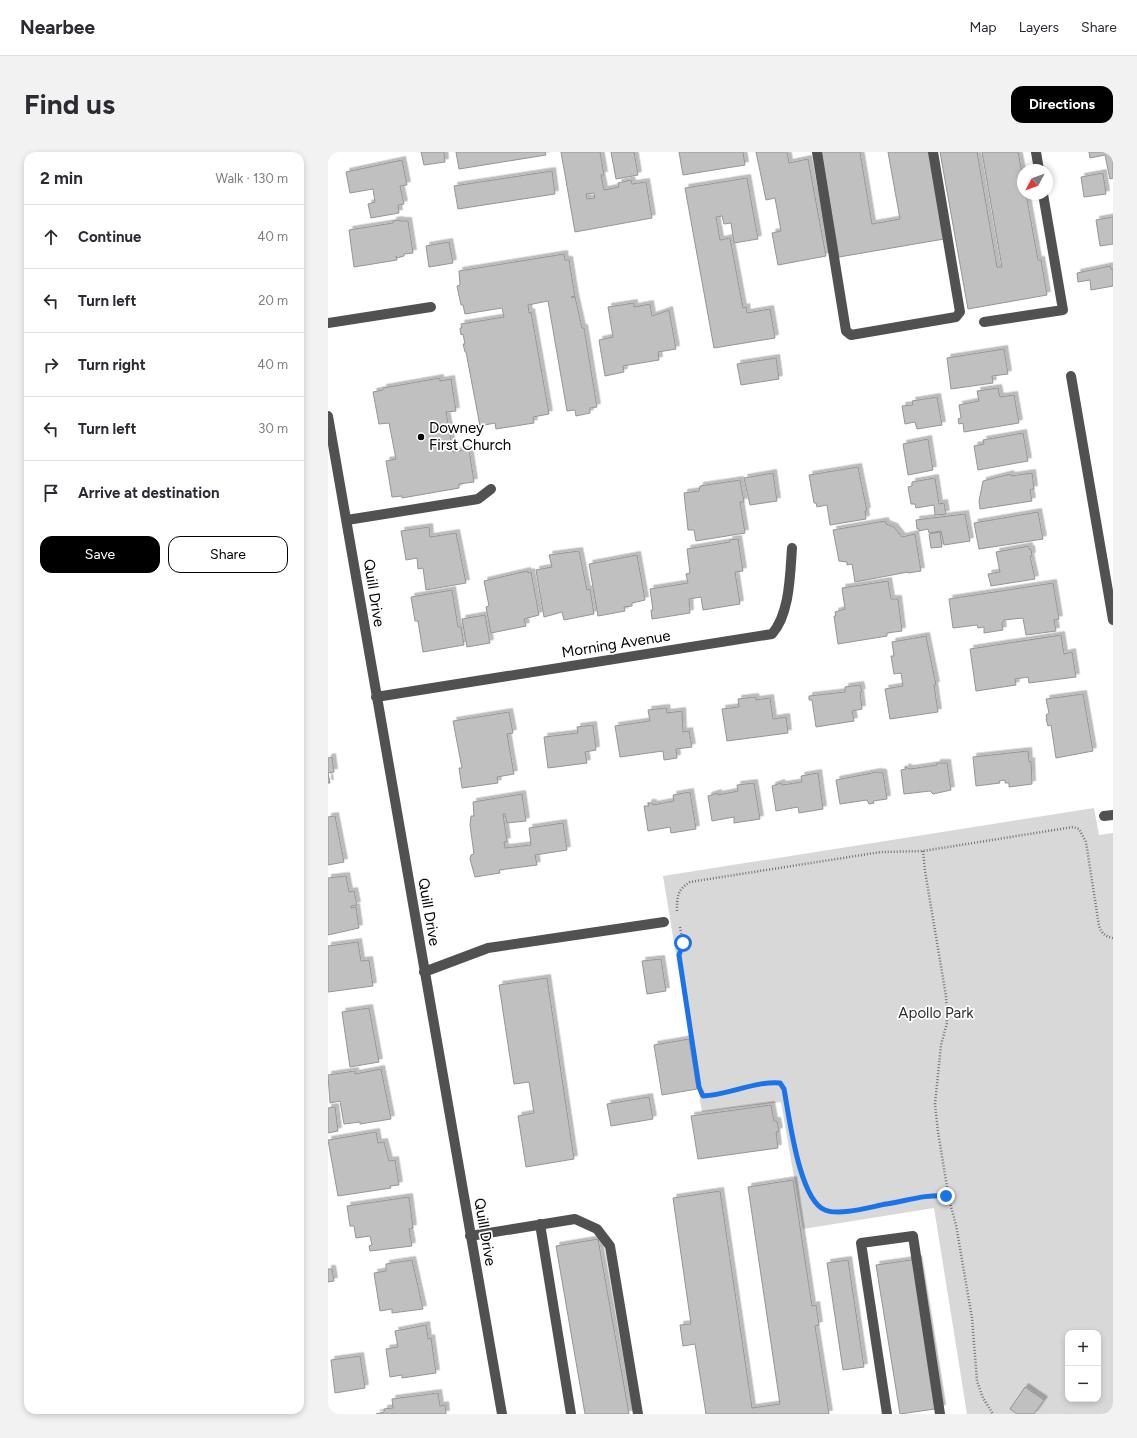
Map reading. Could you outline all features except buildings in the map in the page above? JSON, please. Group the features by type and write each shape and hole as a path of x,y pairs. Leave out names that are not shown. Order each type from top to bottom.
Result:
{"street":[{"path":"817,152 846,331 850,335 956,317 960,312 933,152"},
{"path":"1036,152 1038,164"},
{"path":"984,322 1063,310 1044,200"},
{"path":"328,323 431,307"},
{"path":"1071,376 1113,620"},
{"name":"Quill Drive","path":"328,416 502,1414"},
{"path":"347,520 472,500 478,498 491,489"},
{"name":"Morning Avenue","path":"376,697 772,634 776,629 787,600 792,548"},
{"path":"424,972 488,948 664,922"},
{"path":"470,1236 575,1219 597,1229 610,1246 638,1414"},
{"path":"540,1224 571,1414"},
{"path":"886,1414 861,1243 913,1236 940,1414"}],"path":[{"path":"677,912 678,892 682,887 690,882 881,852 923,850 1073,827 1079,829 1086,842 1101,932 1107,937 1113,938"},
{"path":"923,850 926,879 946,996 947,1023 940,1045 935,1104 943,1166 956,1225 972,1318 977,1381 983,1398 993,1414"},
{"path":"679,920 683,943 679,955 699,1087 703,1096 713,1096 756,1084 780,1083 784,1089 799,1165 810,1194 815,1202 825,1210 841,1212 939,1195 946,1196 950,1203"}],"green space":[{"name":"Apollo Park","path":"1094,808 1099,835 1113,833 1113,1414 967,1414 934,1208 803,1229 781,1102 702,1112 663,876"}],"place":[{"name":"Downey First Church","path":"421,437"}],"route":[{"path":"683,943 679,955 699,1087 703,1096 713,1096 756,1084 771,1082 780,1083 784,1089 799,1165 810,1194 815,1202 825,1210 841,1212 921,1197 939,1195 946,1196"}]}
